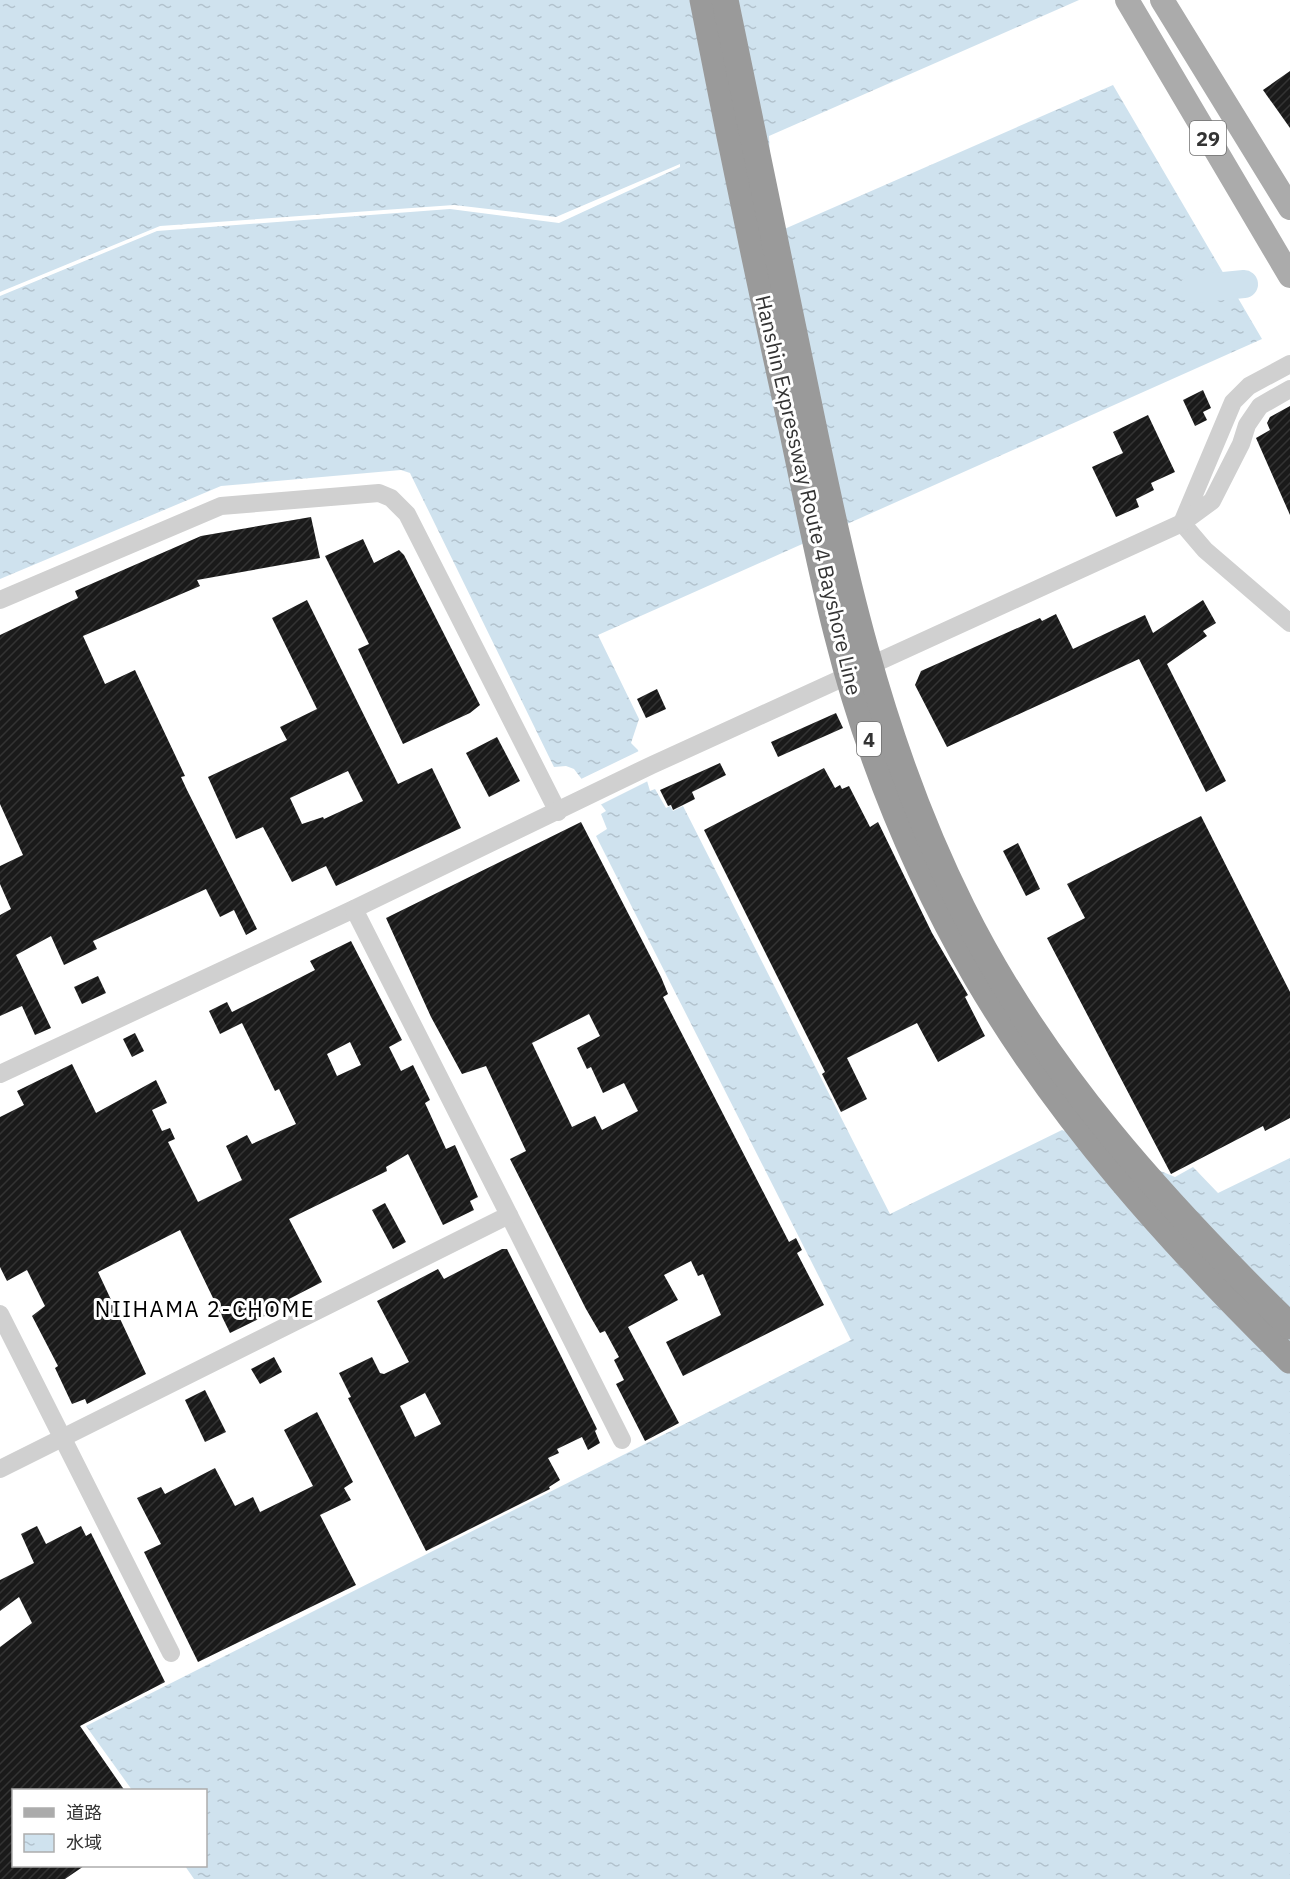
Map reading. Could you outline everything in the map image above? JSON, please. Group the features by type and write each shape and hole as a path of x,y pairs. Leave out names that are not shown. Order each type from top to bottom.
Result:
{"highway":[{"name":"Hanshin Expressway Route 4 Bayshore Line","path":"703,0 754,256 837,634 882,779 912,848 976,976 1018,1045 1061,1107 1152,1215 1290,1360"},
{"name":"Hanshin Expressway Route 4 Bayshore Line","path":"725,0 845,579 880,705 903,772 933,844 962,909 999,973 1077,1093 1224,1262 1290,1326"}],"main road":[{"name":"29","path":"1127,0 1290,276"},
{"name":"29","path":"1162,0 1290,208"}],"street":[{"path":"1182,523 1233,402 1249,386 1290,364"},
{"path":"0,1074 354,909 652,765 1182,523 1212,501 1241,444 1247,425 1260,406 1290,389"},
{"path":"0,600 221,506 379,493 391,498 407,514 558,812"},
{"path":"1182,523 1205,550 1290,623"},
{"path":"354,909 622,1440"},
{"path":"0,1469 509,1215"},
{"path":"0,1314 171,1653"}],"water":[{"path":"0,0 1079,0 769,136 773,234 1113,85 1262,339 598,635 639,719 631,743 638,750 650,791 655,789 666,808 670,806 673,811 683,806 890,1214 1062,1130 1175,1177 1193,1167 1218,1193 1290,1158 1290,1879 194,1879 186,1867 207,1867 207,1789 131,1789 86,1726 851,1340 596,836 607,829 601,814 606,811 574,769 566,766 554,767 410,473 401,470 221,486 0,579"}],"pier":[{"path":"680,164 680,167 559,223 450,209 157,231 0,296 0,292 160,226 454,205 556,217"},
{"path":"641,750 650,780 598,806 579,780"}],"building":[{"path":"1290,71 1290,128 1263,90"},
{"path":"1203,390 1211,408 1203,412 1207,420 1195,426 1183,400"},
{"path":"1290,406 1290,515 1256,438 1270,430 1267,423 1270,417"},
{"path":"1148,415 1175,472 1151,483 1154,490 1136,499 1139,507 1116,517 1092,467 1123,453 1113,432"},
{"path":"311,517 320,558 197,580 200,586 83,636 105,684 135,670 185,776 181,777 187,790 257,929 246,935 234,910 220,917 206,889 93,941 97,949 64,965 51,936 16,955 51,1028 35,1035 22,1006 0,1016 0,915 11,909 0,884 0,866 23,855 0,804 0,635 78,598 75,591 201,536"},
{"path":"363,539 374,563 399,550 404,555 480,705 470,713 403,744 358,649 369,644 325,556"},
{"path":"307,600 398,784 432,768 461,828 336,886 326,866 292,882 263,827 236,839 208,777 287,740 280,727 317,709 272,618","holes":["348,771 363,801 324,819 323,817 302,824 290,798"]},
{"path":"1203,600 1216,623 1203,631 1207,636 1167,664 1226,781 1206,792 1139,659 947,747 915,685 921,671 1040,618 1042,621 1056,614 1073,649 1145,615 1153,633"},
{"path":"657,689 666,709 646,718 637,699"},
{"path":"836,713 843,728 778,757 771,742"},
{"path":"497,737 520,781 489,797 466,753"},
{"path":"720,763 726,775 692,792 695,799 673,810 671,805 668,806 660,790"},
{"path":"824,768 835,788 840,785 842,789 849,786 870,827 878,822 932,933 968,995 965,997 985,1036 938,1062 917,1023 847,1058 867,1099 841,1112 822,1074 825,1072 704,830"},
{"path":"1201,816 1290,992 1290,1118 1265,1131 1263,1126 1171,1174 1047,938 1085,918 1067,884"},
{"path":"581,822 661,977 668,994 663,997 789,1242 796,1238 802,1250 797,1253 824,1305 683,1376 666,1342 721,1315 703,1274 698,1276 691,1261 664,1275 678,1300 628,1327 679,1423 645,1441 616,1384 624,1380 614,1360 619,1357 605,1331 600,1333 586,1309 510,1159 526,1151 486,1066 462,1074 431,1017 386,918","holes":["589,1014 600,1036 577,1048 587,1069 591,1067 603,1093 624,1083 638,1111 602,1130 595,1116 572,1127 532,1043"]},
{"path":"1018,843 1040,889 1026,896 1003,851"},
{"path":"351,941 402,1040 389,1047 401,1071 413,1065 430,1100 425,1103 446,1149 455,1145 478,1197 470,1201 474,1210 443,1225 408,1154 386,1167 387,1171 289,1219 322,1282 289,1299 291,1303 230,1333 180,1230 98,1272 146,1374 87,1404 85,1399 72,1404 55,1368 58,1366 32,1316 45,1306 27,1270 7,1281 0,1267 0,1117 24,1105 17,1091 72,1064 96,1113 156,1080 167,1103 152,1110 162,1131 170,1128 175,1139 168,1142 198,1202 242,1180 226,1146 247,1135 252,1144 296,1124 279,1089 275,1091 242,1023 220,1034 209,1011 227,1002 232,1012 315,970 310,961","holes":["350,1042 361,1065 337,1076 327,1054"]},
{"path":"98,976 106,993 82,1004 74,987"},
{"path":"135,1033 144,1051 132,1057 123,1039"},
{"path":"385,1203 406,1242 393,1249 372,1210"},
{"path":"502,1249 507,1249 597,1429 595,1431 600,1443 588,1450 582,1437 557,1449 559,1453 548,1458 560,1480 549,1487 550,1489 426,1551 348,1398 351,1397 339,1373 372,1357 380,1373 384,1374 409,1362 377,1301 438,1269 444,1279","holes":["425,1393 441,1424 415,1437 400,1406"]},
{"path":"274,1357 282,1372 260,1384 251,1369"},
{"path":"205,1390 226,1432 205,1442 185,1400"},
{"path":"317,1412 353,1482 344,1488 351,1500 320,1515 356,1585 198,1662 144,1552 161,1544 137,1498 161,1487 165,1494 215,1468 235,1506 253,1497 260,1512 313,1486 284,1430"},
{"path":"37,1526 46,1544 81,1526 86,1536 91,1533 165,1682 80,1726 124,1789 12,1789 12,1867 83,1867 65,1879 0,1879 0,1647 32,1623 19,1597 0,1611 0,1580 34,1563 21,1534"}],"waterway":[{"path":"1193,289 1244,284"}],"district":[{"name":"NIIHAMA 2-CHOME","path":"205,1308"}]}
